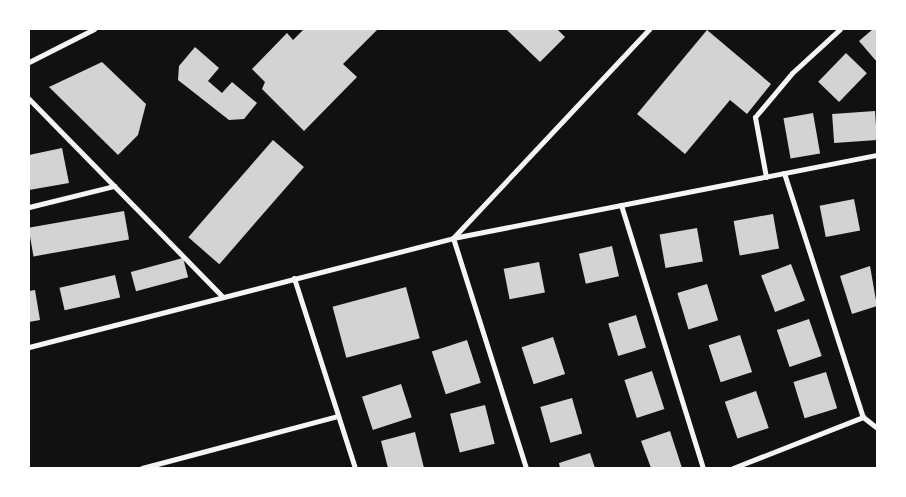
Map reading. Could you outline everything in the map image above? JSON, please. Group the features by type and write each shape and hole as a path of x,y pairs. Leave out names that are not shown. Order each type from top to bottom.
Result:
{"street":[{"path":"29,62 94,29"},
{"path":"452,238 649,29"},
{"path":"766,177 756,116 792,73 840,29"},
{"path":"29,99 222,296"},
{"path":"29,347 452,238 877,155"},
{"path":"784,173 863,417 877,428"},
{"path":"29,207 114,186"},
{"path":"621,205 704,468"},
{"path":"452,238 526,468"},
{"path":"294,278 355,468"},
{"path":"142,468 338,416"},
{"path":"733,468 863,417"}],"building":[{"path":"304,29 378,29 343,64 357,77 304,131 262,89 265,82 252,69 287,33 293,40"},
{"path":"506,29 557,29 565,37 540,62"},
{"path":"873,29 877,29 877,62 859,41"},
{"path":"707,30 771,84 747,114 730,100 685,154 637,114"},
{"path":"195,47 219,68 208,81 222,93 232,82 257,103 244,119 229,120 178,80 179,66"},
{"path":"846,53 867,73 839,102 818,82"},
{"path":"102,62 146,104 138,135 118,155 49,87"},
{"path":"875,111 877,140 834,143 832,114"},
{"path":"813,113 820,153 791,159 783,118"},
{"path":"273,140 304,167 219,264 188,237"},
{"path":"62,148 69,183 29,190 29,155"},
{"path":"854,199 860,230 826,237 820,206"},
{"path":"124,211 129,240 34,256 29,228"},
{"path":"773,214 779,248 740,255 734,221"},
{"path":"697,228 703,261 665,268 660,235"},
{"path":"612,246 619,276 586,284 579,254"},
{"path":"183,258 188,277 136,291 131,272"},
{"path":"539,262 545,292 510,299 504,269"},
{"path":"791,264 805,300 775,312 761,275"},
{"path":"870,266 877,306 852,314 840,276"},
{"path":"115,275 120,297 65,310 59,288"},
{"path":"707,284 718,320 688,329 677,293"},
{"path":"406,287 420,338 346,358 333,307"},
{"path":"35,290 40,320 29,322 29,291"},
{"path":"636,315 646,348 618,356 608,323"},
{"path":"809,319 822,356 790,367 777,330"},
{"path":"740,335 752,372 721,382 709,345"},
{"path":"553,337 565,374 534,384 522,347"},
{"path":"467,340 481,383 446,394 432,351"},
{"path":"652,371 664,409 637,418 624,380"},
{"path":"826,372 837,408 805,418 793,382"},
{"path":"401,384 412,417 373,430 362,397"},
{"path":"756,391 769,428 737,439 725,402"},
{"path":"572,398 582,434 550,443 540,407"},
{"path":"485,405 495,444 460,453 450,414"},
{"path":"670,431 682,468 651,468 641,441"},
{"path":"415,432 424,468 388,468 381,441"},
{"path":"590,453 595,468 560,468 559,463"}]}
